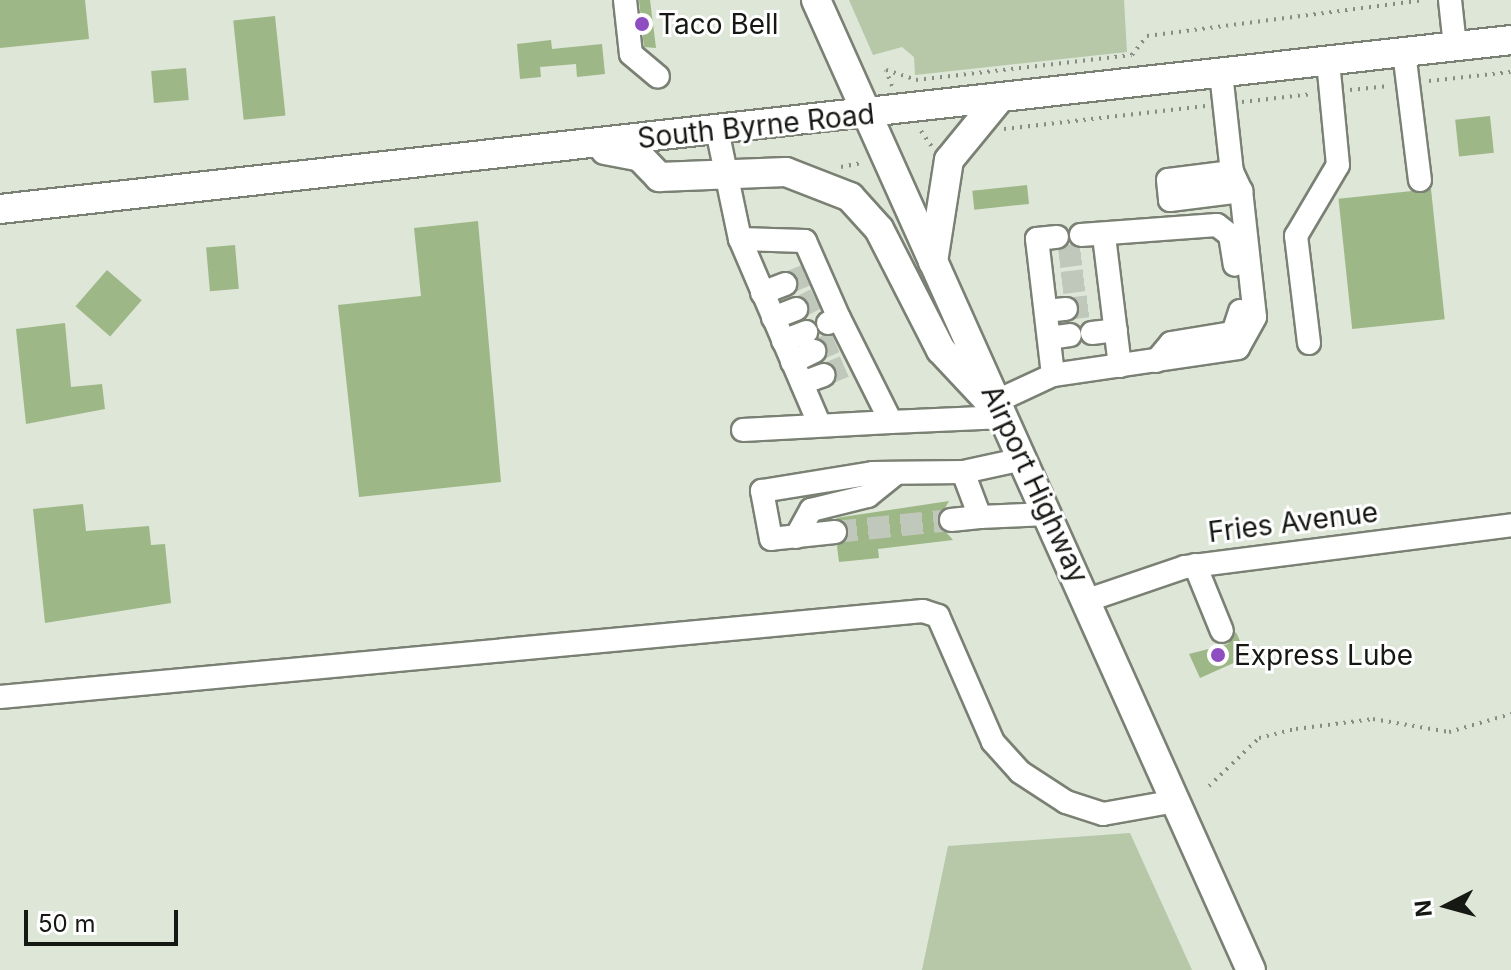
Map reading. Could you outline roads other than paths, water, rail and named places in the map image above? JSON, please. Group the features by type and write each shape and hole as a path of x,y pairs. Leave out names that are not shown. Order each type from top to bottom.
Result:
{"main road":[{"name":"Airport Highway","path":"816,0 864,114 1088,600 1251,970"},
{"name":"South Byrne Road","path":"0,209 1511,40"},
{"path":"933,263 949,160 999,99"},
{"path":"581,145 640,157 659,177 722,171 786,172 850,197 879,229 941,350 1000,409"}],"street":[{"path":"625,0 631,54 658,77"},
{"path":"1450,0 1455,46"},
{"path":"1404,52 1420,180"},
{"path":"1309,343 1296,236 1338,165 1328,61"},
{"path":"743,430 818,421 891,422 1000,409 1053,375 1228,352 1254,327 1221,73"},
{"path":"717,130 722,171 740,239 818,421"},
{"path":"1174,228 1170,200 1236,181"},
{"path":"1120,366 1113,304 1098,279 1094,244 1207,224 1230,235 1241,315 1233,333 1171,343 1156,361"},
{"path":"740,239 805,241 803,277 828,333 891,422"},
{"path":"1052,251 1056,310 1070,335"},
{"path":"762,293 803,277"},
{"path":"773,318 813,300"},
{"path":"1090,306 1113,304"},
{"path":"1070,335 1116,330"},
{"path":"783,341 828,333"},
{"path":"792,362 828,333"},
{"path":"1053,375 1070,335"},
{"path":"802,383 824,375"},
{"path":"835,532 771,539 762,491 896,473 963,472 1023,459"},
{"path":"963,472 980,517"},
{"path":"796,537 811,510 868,496 896,473"},
{"path":"951,520 1048,514"},
{"name":"Fries Avenue","path":"1088,600 1195,565 1511,525"},
{"path":"1195,565 1222,631"},
{"path":"0,697 923,611 938,616 993,742 1020,772 1066,802 1103,814 1176,801"}],"tunnel":[{"path":"1059,257 1084,254"},
{"path":"785,284 806,275"},
{"path":"1062,283 1087,280"},
{"path":"796,309 816,299"},
{"path":"1066,309 1090,306"},
{"path":"815,351 835,342"},
{"path":"824,375 845,366"},
{"path":"835,532 951,520"}],"place":[{"name":"Taco Bell","path":"642,24"},
{"name":"Express Lube","path":"1218,655"}]}
